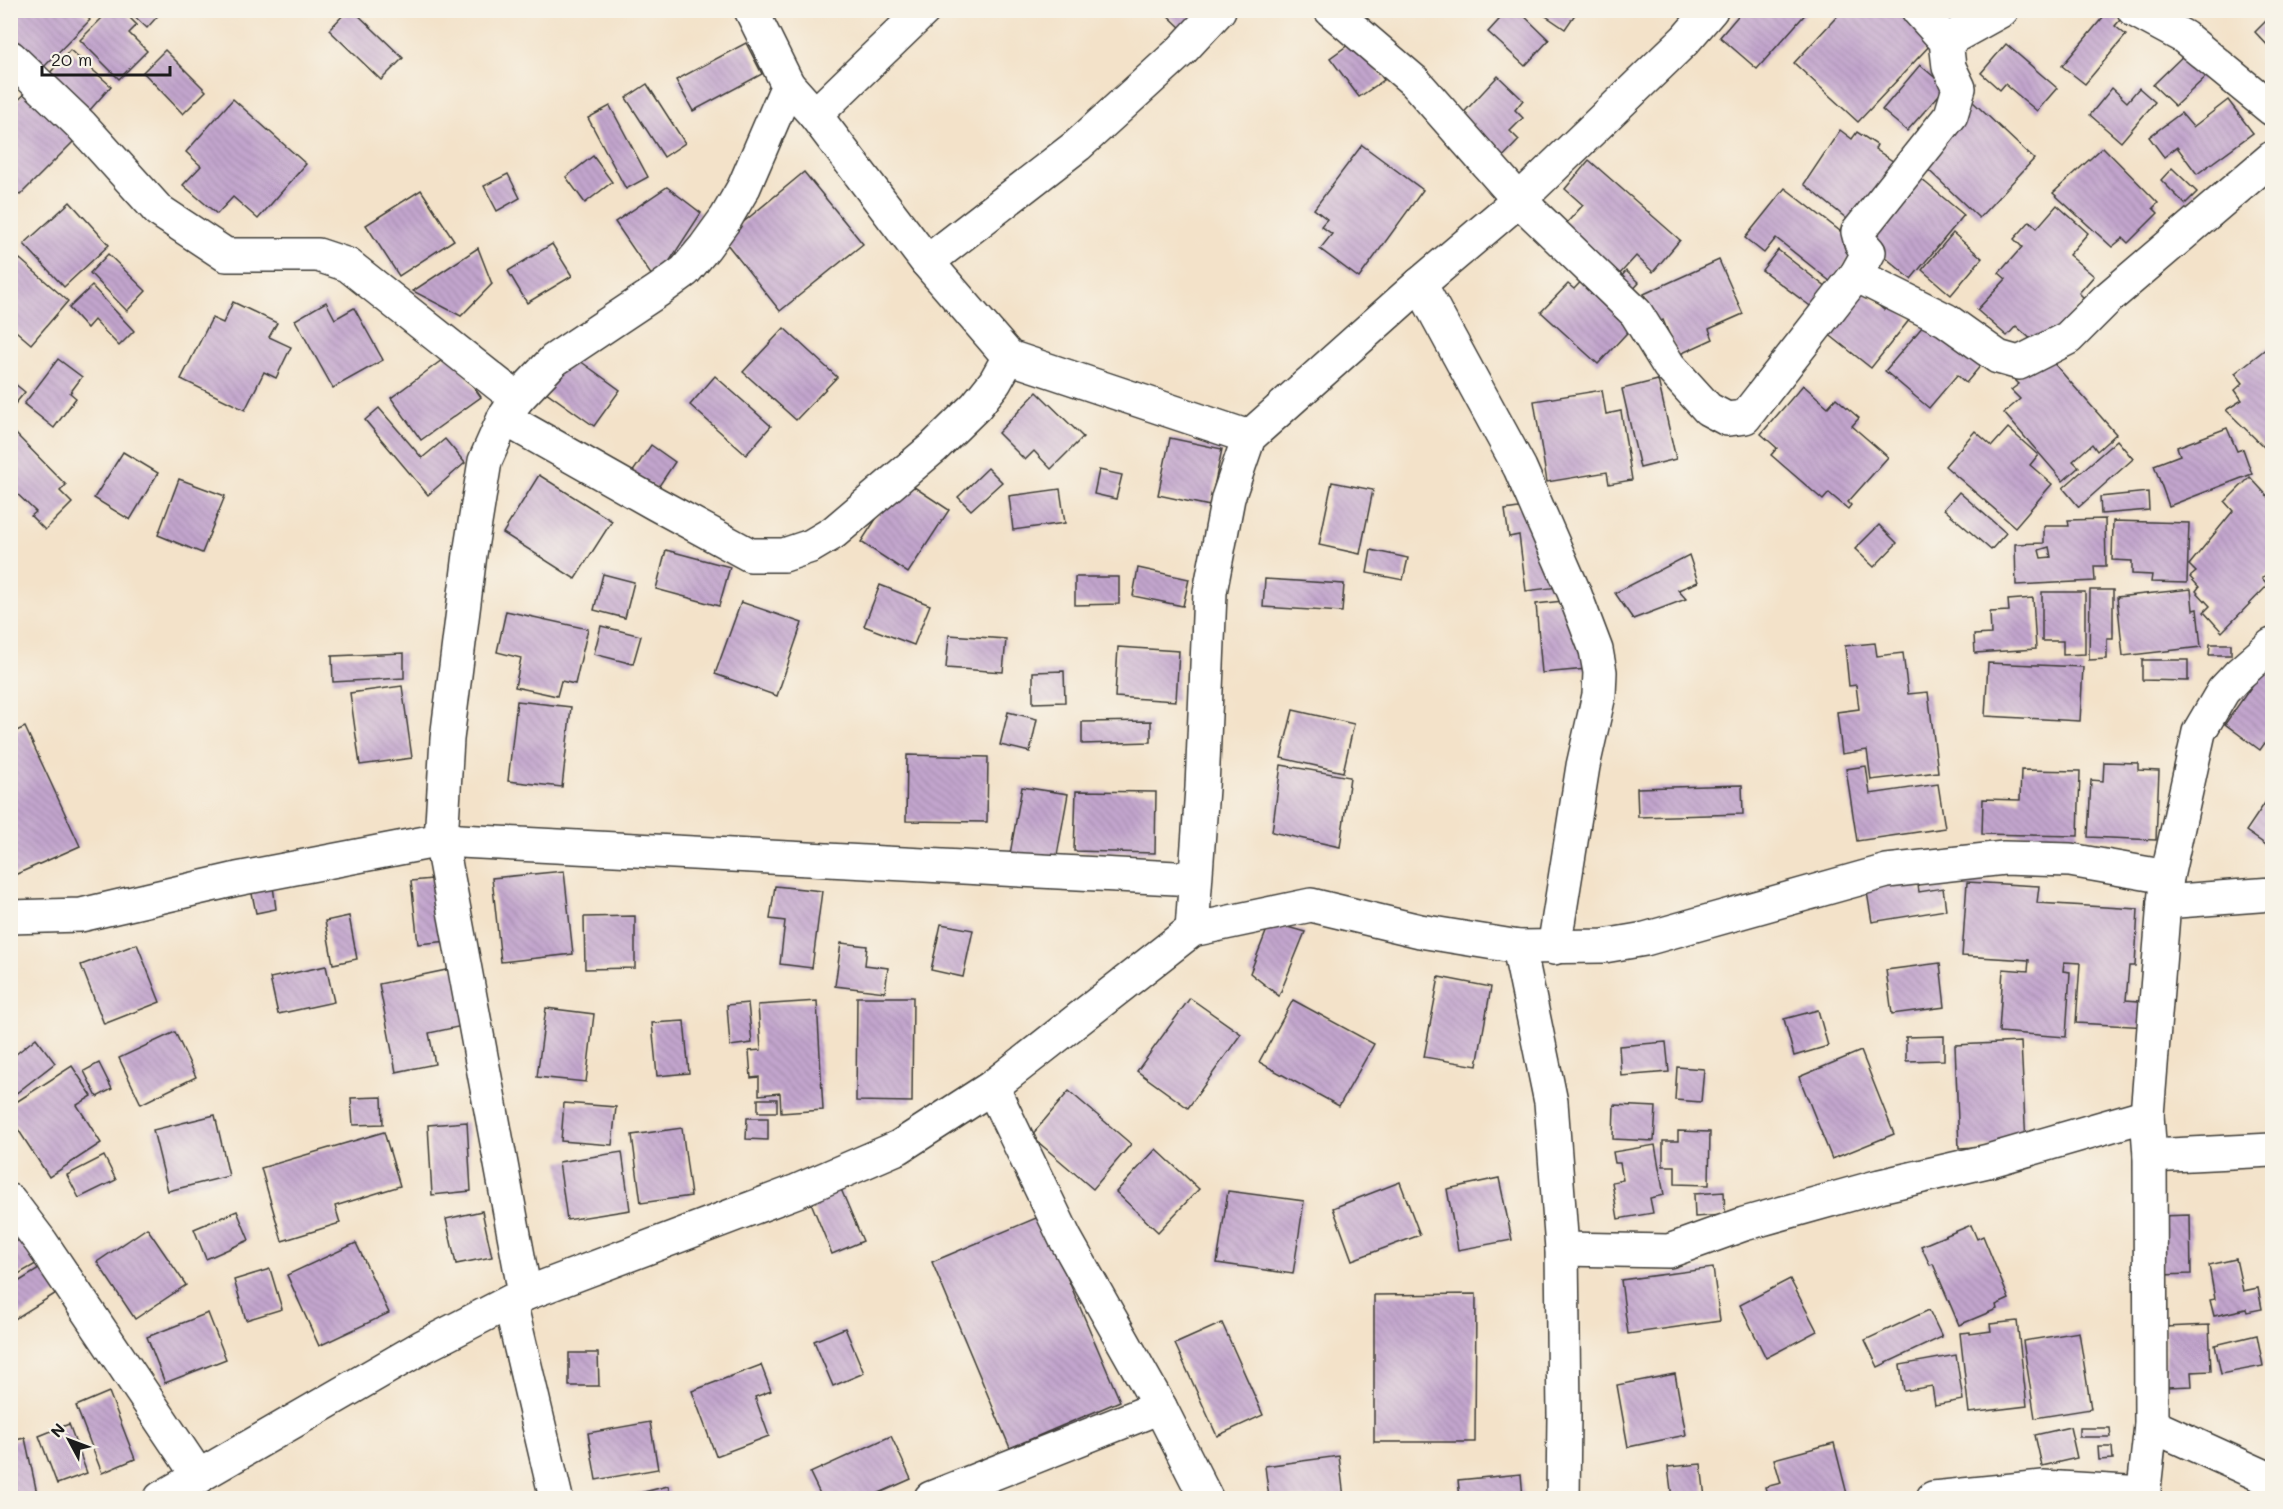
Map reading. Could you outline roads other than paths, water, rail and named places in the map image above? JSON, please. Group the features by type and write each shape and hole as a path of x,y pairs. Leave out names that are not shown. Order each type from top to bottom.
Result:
{"street":[{"path":"751,10 788,85 815,115 927,262 1009,357 1249,437"},
{"path":"815,115 924,10"},
{"path":"927,262 1078,145 1181,51 1219,10"},
{"path":"1331,10 1415,82 1519,200 1636,313 1669,366 1708,409 1727,419 1745,417 1856,274 1869,252 1861,243 1858,232 1951,115 1959,88 1949,67 1946,41 1918,10"},
{"path":"1192,930 1202,788 1209,592 1228,498 1249,437 1420,284 1519,200 1685,40 1711,10"},
{"path":"1946,41 2002,10"},
{"path":"2134,10 2184,37 2272,109"},
{"path":"10,57 82,126 158,210 226,255 318,255 348,265 510,408 656,504 750,555 784,555 811,546 833,533 933,448 976,406 995,382 1009,357"},
{"path":"556,1498 518,1298 441,840 447,739 470,554 485,461 510,408 554,360 659,291 684,271 705,248 744,187 788,85"},
{"path":"1856,274 1946,320 1998,357 2019,363 2068,338 2107,299 2272,158"},
{"path":"1420,284 1520,468 1574,592 1596,650 1600,672 1599,695 1583,766 1554,948"},
{"path":"1933,1498 2043,1488 2143,1496 2151,1425 2150,1156 2147,1115 2166,890 2199,732 2223,691 2272,645"},
{"path":"10,917 81,915 237,879 441,840 1195,879"},
{"path":"161,1498 422,1347 518,1298 797,1191 899,1147 992,1088 1192,930 1311,905 1420,931 1519,947 1604,946 1645,939 1887,871 2004,858 2070,860 2166,890 2272,894"},
{"path":"1519,947 1551,1102 1562,1249 1563,1498"},
{"path":"992,1088 1065,1238 1160,1407 1206,1498"},
{"path":"1562,1249 1669,1251 1756,1221 1880,1186 1988,1161 2147,1115"},
{"path":"2150,1156 2272,1150"},
{"path":"10,1201 41,1242 199,1477"},
{"path":"931,1498 1160,1407"},
{"path":"2151,1425 2272,1480"}]}
